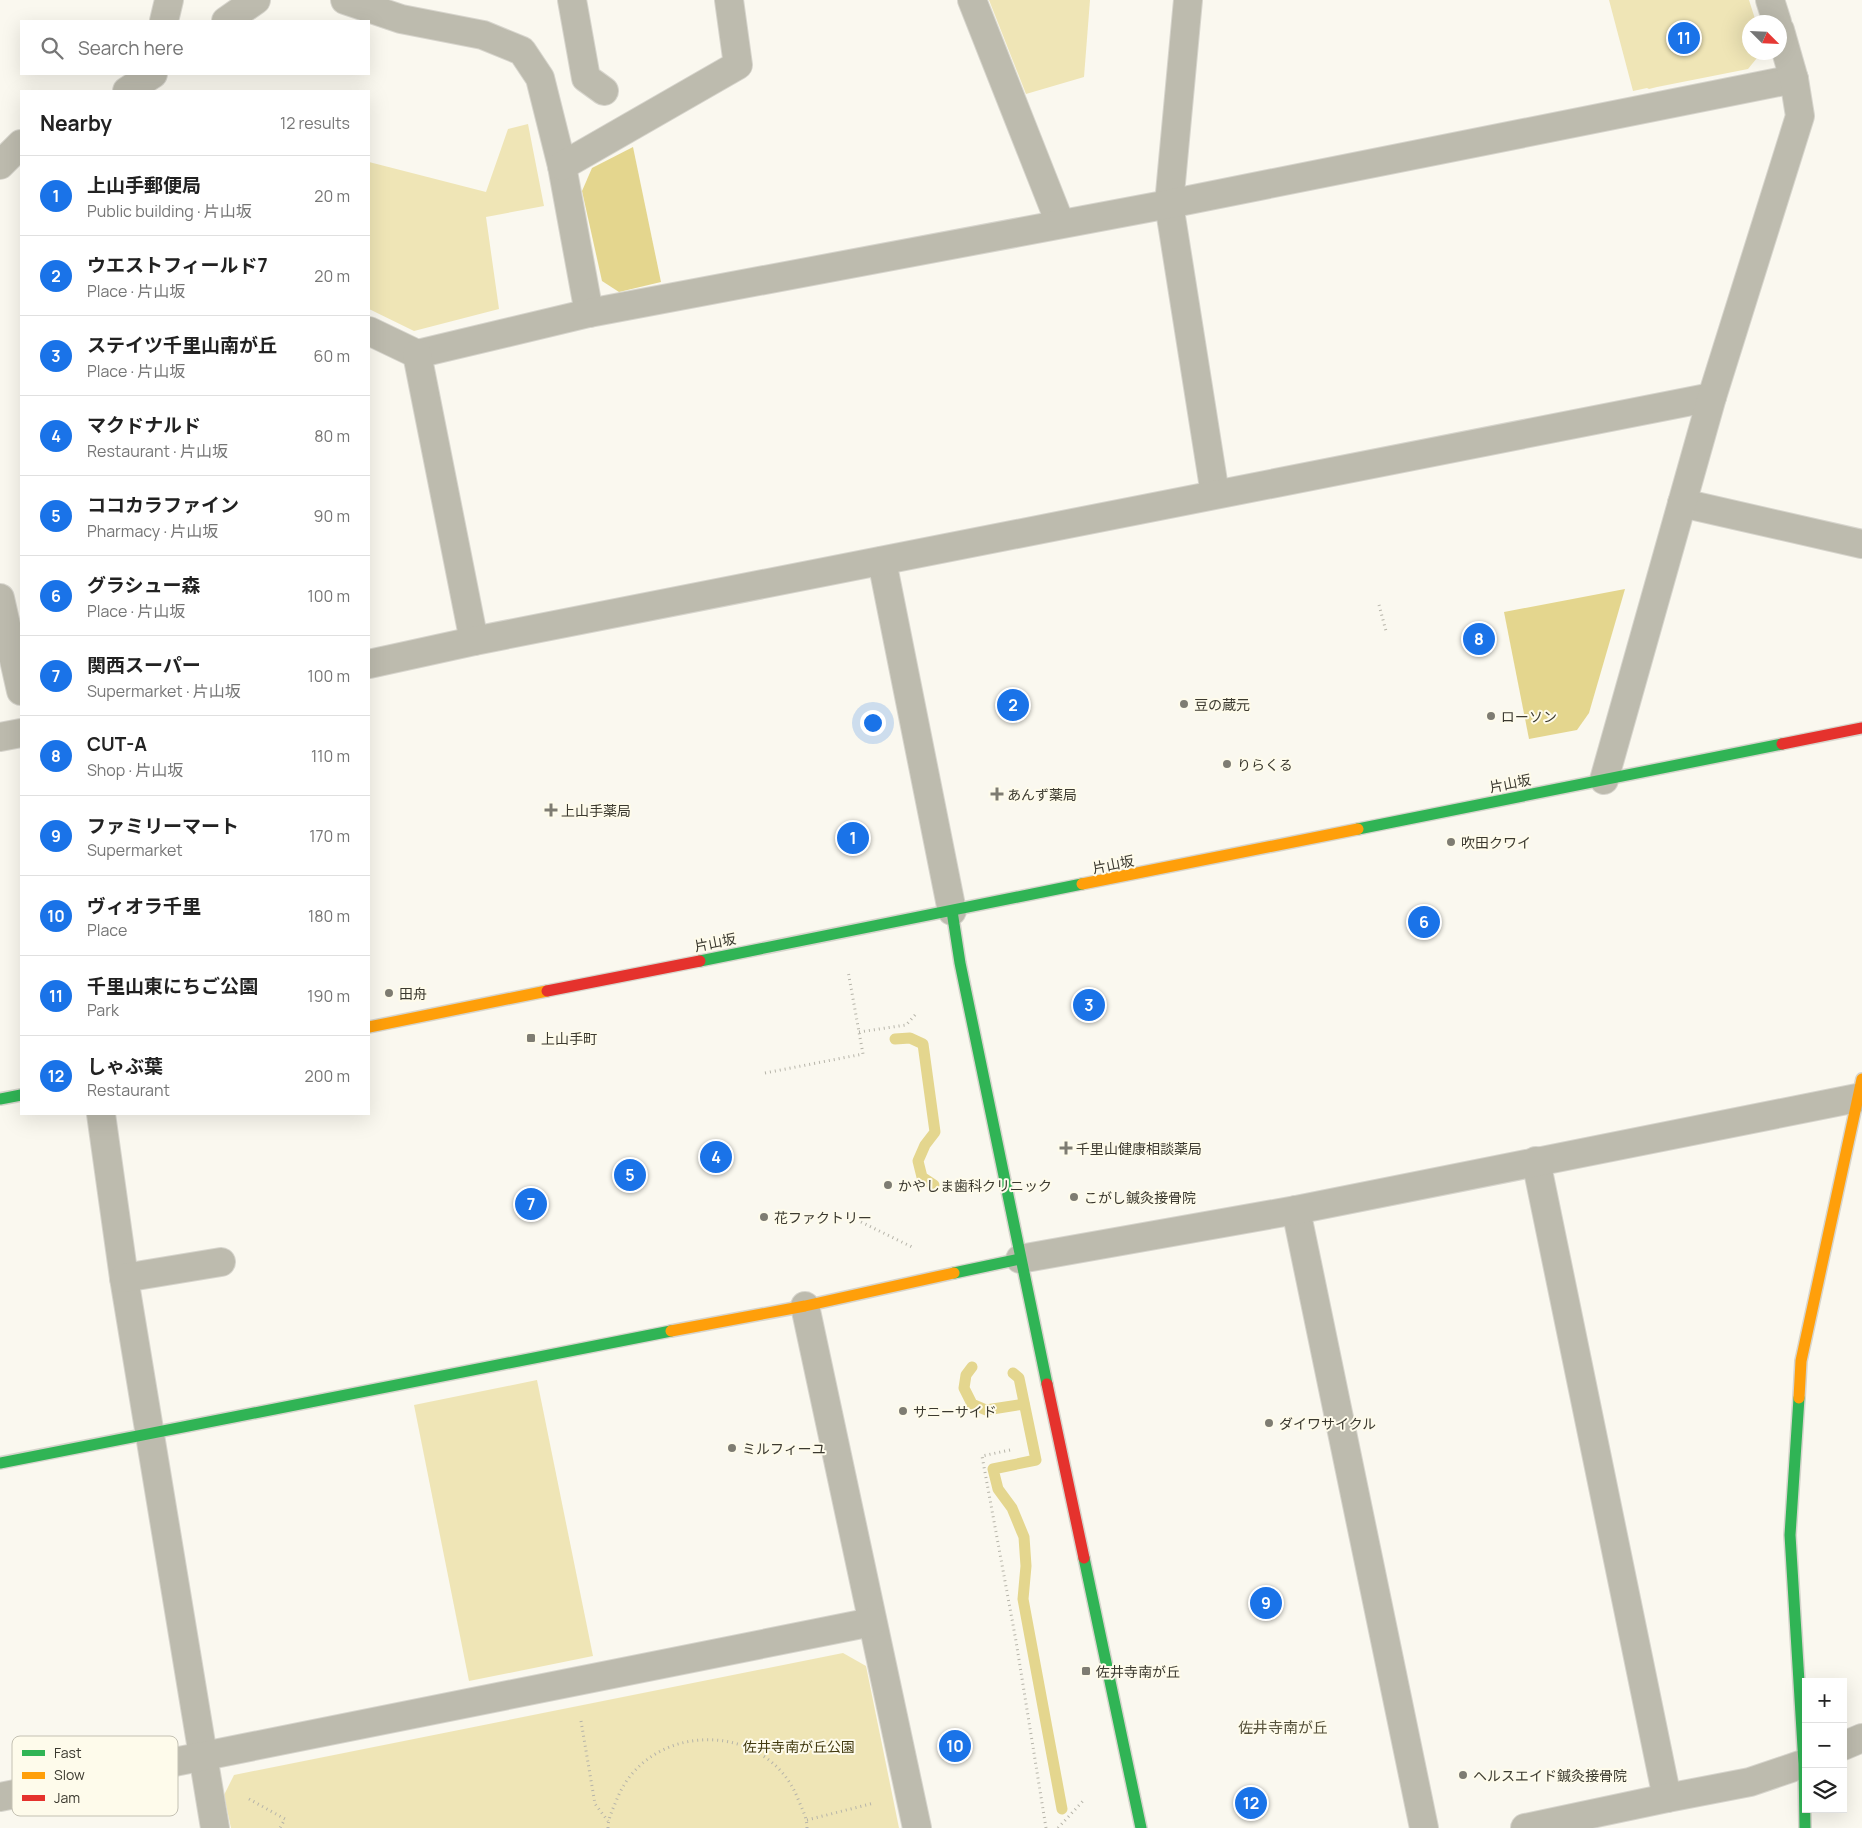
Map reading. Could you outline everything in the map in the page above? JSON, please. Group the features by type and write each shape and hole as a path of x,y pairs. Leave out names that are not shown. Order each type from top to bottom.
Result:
{"street":[{"path":"164,20 169,0"},
{"path":"227,20 256,0"},
{"path":"345,0 401,18 483,35 522,51 540,78 562,166 589,312"},
{"path":"572,0 586,78 604,91"},
{"path":"562,166 738,65 729,0"},
{"path":"972,0 1060,223"},
{"path":"1188,0 1169,204 1214,494"},
{"path":"1770,0 1775,15"},
{"path":"1604,780 1712,397 1800,116 1794,79 1787,54"},
{"path":"128,90 151,75"},
{"path":"370,331 417,354 589,312 1169,204 1794,79"},
{"path":"417,354 474,641"},
{"path":"370,664 474,641 1712,397"},
{"path":"1682,503 1862,544"},
{"path":"882,561 1020,1259 1141,1828"},
{"path":"0,598 20,687"},
{"name":"片山坂","path":"370,1027 1862,728"},
{"path":"0,737 20,733"},
{"path":"0,1463 620,1340 805,1306 1020,1259 1296,1210 1536,1161 1861,1091 1801,1361 1790,1535 1802,1723"},
{"path":"0,1099 20,1095"},
{"path":"101,1115 124,1278 215,1828"},
{"path":"1536,1161 1667,1798"},
{"path":"1296,1210 1424,1828"},
{"path":"124,1278 221,1262"},
{"path":"805,1306 917,1828"},
{"path":"178,1761 872,1622"},
{"path":"1847,1744 1862,1738"},
{"path":"1524,1828 1750,1782 1802,1765"},
{"path":"1805,1768 1805,1828"}],"path":[{"path":"1379,605 1386,632"},
{"path":"765,1073 863,1054 848,971"},
{"path":"859,1032 906,1025 916,1014"},
{"path":"861,1222 918,1249 924,1280"},
{"path":"1010,1450 982,1456 1016,1641 1046,1828"},
{"path":"581,1720 595,1804 608,1821"},
{"path":"608,1828 608,1821 623,1784 651,1756 688,1740 727,1740 764,1755 792,1783 806,1820 807,1828"},
{"path":"249,1799 285,1819 280,1828"},
{"path":"1058,1828 1082,1801"},
{"path":"806,1820 874,1803"}],"green space":[{"path":"989,0 1090,0 1084,77 1026,94"},
{"path":"1609,0 1749,0 1754,15 1742,15 1742,60 1755,60 1748,69 1633,91"},
{"path":"528,124 544,206 486,217 499,309 414,331 370,309 370,162 486,192 508,129"},
{"path":"537,1380 593,1656 469,1681 414,1405"},
{"name":"佐井寺南が丘公園","path":"843,1653 866,1666 899,1828 231,1828 224,1795 234,1775"}],"shaded area":[{"path":"633,147 661,282 619,292 602,281 582,191 592,168"},
{"path":"1625,589 1589,713 1577,730 1529,739 1504,612"}],"waterway":[{"path":"895,1039 910,1038 923,1044 935,1132 925,1145 918,1161 922,1177 934,1185"},
{"path":"972,1367 966,1375 964,1388 972,1404 986,1410 1024,1404"},
{"path":"1013,1373 1019,1378 1036,1460 993,1469 998,1489 1012,1508 1024,1537 1026,1566 1023,1599 1062,1809"}],"traffic: fast":[{"path":"1358,829 1782,744"},
{"path":"700,961 1082,884"},
{"path":"952,911 960,963 1047,1384"},
{"path":"0,1099 20,1095"},
{"path":"954,1273 1020,1259"},
{"path":"0,1463 671,1331"},
{"path":"1799,1398 1790,1535 1804,1764 1805,1828"},
{"path":"1084,1558 1141,1828"}],"traffic: slow":[{"path":"1082,884 1358,829"},
{"path":"370,1027 547,991"},
{"path":"1799,1398 1801,1361 1862,1079"},
{"path":"671,1331 805,1306 954,1273"}],"traffic: jam":[{"path":"1782,744 1862,728"},
{"path":"547,991 700,961"},
{"path":"1047,1384 1084,1558"}],"place":[{"name":"千里山東にちご公園","path":"1684,38"},
{"name":"CUT-A","path":"1479,639"},
{"name":"豆の蔵元","path":"1184,704"},
{"name":"ウエストフィールド7","path":"1013,705"},
{"name":"ローソン","path":"1491,716"},
{"name":"りらくる","path":"1227,764"},
{"name":"あんず薬局","path":"997,794"},
{"name":"上山手薬局","path":"551,810"},
{"name":"上山手郵便局","path":"853,838"},
{"name":"吹田クワイ","path":"1451,842"},
{"name":"グラシュー森","path":"1424,922"},
{"name":"田舟","path":"389,993"},
{"name":"ステイツ千里山南が丘","path":"1089,1005"},
{"name":"上山手町","path":"531,1038"},
{"name":"千里山健康相談薬局","path":"1066,1148"},
{"name":"マクドナルド","path":"716,1157"},
{"name":"ココカラファイン","path":"630,1175"},
{"name":"かやしま歯科クリニック","path":"888,1185"},
{"name":"こがし鍼灸接骨院","path":"1074,1197"},
{"name":"関西スーパー","path":"531,1204"},
{"name":"花ファクトリー","path":"764,1217"},
{"name":"サニーサイド","path":"903,1411"},
{"name":"ダイワサイクル","path":"1269,1423"},
{"name":"ミルフィーユ","path":"732,1448"},
{"name":"ファミリーマート","path":"1266,1603"},
{"name":"佐井寺南が丘","path":"1086,1671"},
{"name":"ヴィオラ千里","path":"955,1746"},
{"name":"ヘルスエイド鍼灸接骨院","path":"1463,1775"},
{"name":"しゃぶ葉","path":"1251,1803"}],"district":[{"name":"佐井寺南が丘","path":"1283,1727"}]}
